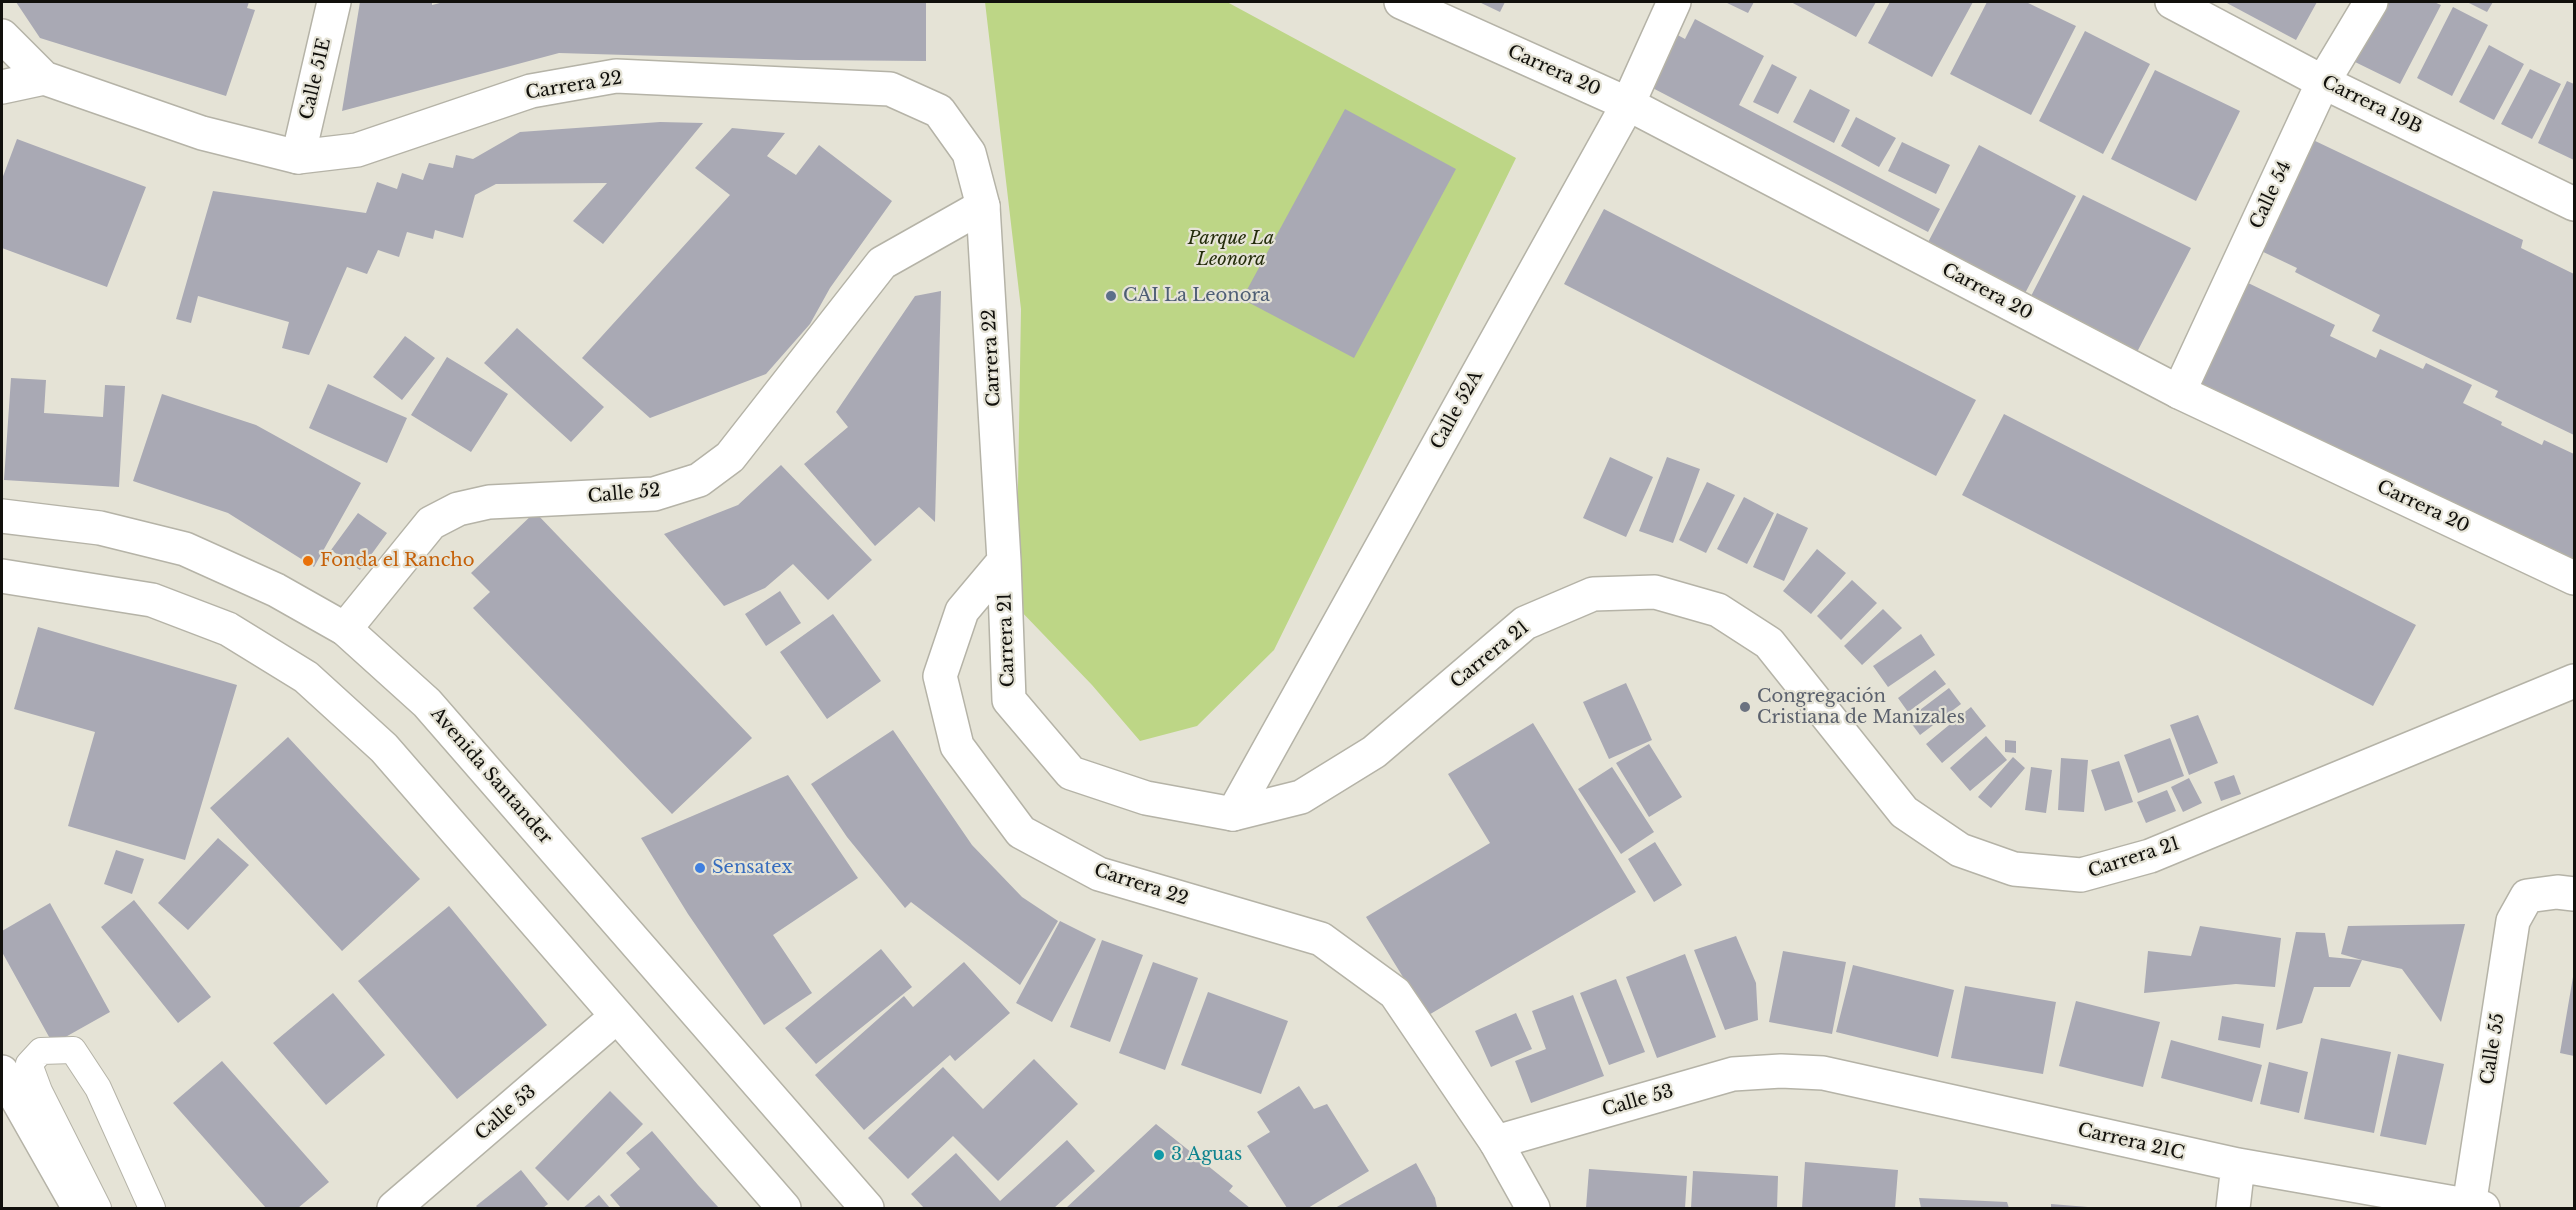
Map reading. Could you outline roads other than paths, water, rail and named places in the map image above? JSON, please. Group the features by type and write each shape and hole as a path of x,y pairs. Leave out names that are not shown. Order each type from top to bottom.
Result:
{"main road":[{"name":"Calle 51E","path":"298,157 334,2"},
{"name":"Carrera 20","path":"1401,2 1628,104 2179,392 2574,578"},
{"name":"Calle 52A","path":"1233,814 1628,104 1674,2"},
{"name":"Carrera 19B","path":"2172,2 2323,82 2574,204"},
{"name":"Calle 54","path":"2179,392 2323,82 2371,2"},
{"path":"2,36 44,78"},
{"name":"Carrera 22","path":"44,78 202,133 298,157 357,150 531,91 616,76 890,89 939,111 969,153 983,206 1004,561 962,611 940,676 957,746 1021,832 1099,873 1320,939 1395,993 1496,1142 1533,1209"},
{"path":"2,87 44,78"},
{"name":"Calle 52","path":"345,629 431,523 458,509 489,502 654,494 699,480 730,457 882,263 983,206"},
{"name":"Avenida Santander","path":"2,516 100,528 186,549 276,590 345,629 427,703 867,1209"},
{"name":"Carrera 21","path":"1004,561 1009,700 1071,773 1146,798 1233,814 1301,797 1310,792 1374,752 1525,623 1593,594 1654,592 1718,610 1769,643 1904,812 1960,850 2014,869 2081,875 2150,856 2574,681"},
{"path":"2,576 152,600 228,629 306,677 384,748 784,1209"},
{"name":"Calle 55","path":"2476,1207 2513,921 2527,896 2557,892 2574,894"},
{"name":"Calle 53","path":"394,1209 616,1017"},
{"name":"Calle 53","path":"1496,1142 1733,1074 1781,1071"},
{"name":"Carrera 21C","path":"1781,1071 1823,1073 2238,1166 2476,1207"},
{"path":"2,1083 80,1209"},
{"path":"2233,1209 2238,1166"}],"lane":[{"path":"98,1209 39,1091 29,1064 41,1051 73,1050 98,1088 152,1209"}],"place":[{"name":"CAI La Leonora","path":"1111,296"},
{"name":"Fonda el Rancho","path":"308,561"},
{"name":"Congregación Cristiana de Manizales","path":"1745,707"},
{"name":"Sensatex","path":"700,868"},
{"name":"3 Aguas","path":"1159,1155"}],"park label":[{"name":"Parque La Leonora","path":"1231,249"}]}
